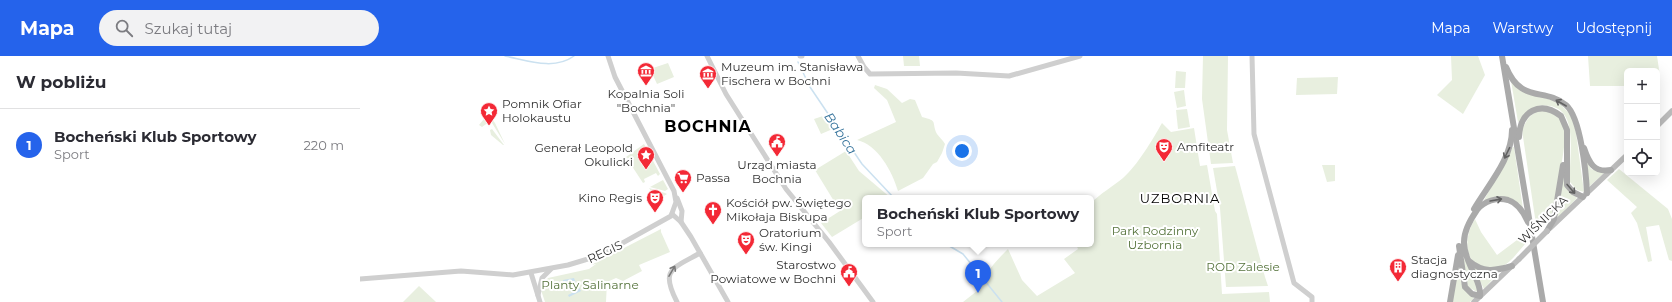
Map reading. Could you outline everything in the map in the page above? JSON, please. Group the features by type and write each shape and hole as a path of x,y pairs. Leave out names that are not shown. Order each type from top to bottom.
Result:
{"main road":[{"path":"1502,56 1543,302"},
{"path":"1502,56 1511,77 1518,85 1530,92 1561,102 1570,109 1576,120 1579,135 1585,195 1573,192 1567,185 1567,130 1564,120 1553,111 1540,108 1528,113 1522,121 1519,135 1519,154"},
{"path":"1660,123 1672,111"},
{"path":"1450,302 1463,230 1510,147 1513,115"},
{"path":"1579,135 1587,158 1593,167 1600,171 1611,170"},
{"path":"1547,231 1554,219 1567,148"},
{"name":"WIŚNICKA","path":"1474,302 1624,157"},
{"path":"1459,246 1463,282 1468,291 1480,296 1479,286 1463,246 1465,231 1477,210 1485,203 1498,199 1510,201 1516,205 1525,216 1532,233"},
{"path":"1468,260 1484,270 1495,270 1512,266"}],"street":[{"path":"608,56 615,78 675,194 681,208 681,222"},
{"path":"707,56 726,94 789,194 829,242 873,302"},
{"path":"858,56 870,74 956,73 1009,76 1080,56"},
{"path":"1252,56 1254,134 1294,283 1312,297 1312,302"},
{"path":"675,194 676,202 672,214 681,222 728,302"},
{"name":"REGIS","path":"360,279 461,271 508,275 551,269 583,262 601,255 666,220 672,214"},
{"path":"678,302 668,283 671,270 700,253"},
{"path":"538,295 542,278 551,269"},
{"path":"531,273 540,302"}],"green space":[{"path":"903,56 919,56 920,66 904,66"},
{"path":"1203,56 1228,56 1227,130 1233,163 1211,164 1202,99"},
{"path":"1451,56 1478,56 1485,75 1463,114 1437,95 1452,80"},
{"path":"1588,56 1657,56 1659,68 1624,68 1624,86 1590,86"},
{"path":"668,63 674,77 657,84 650,69"},
{"path":"1176,71 1186,72 1185,88 1175,88"},
{"path":"1338,77 1337,94 1296,95 1297,78"},
{"path":"1511,81 1531,94 1558,102 1572,116 1576,133 1584,192 1577,190 1570,182 1570,132 1567,121 1562,112 1552,106 1538,106 1518,122"},
{"path":"875,85 887,89 902,103 910,99 915,100 922,117 934,122 937,134 945,144 937,162 933,164 923,178 898,191 888,167 878,153 865,143 857,140 896,122 887,100 874,88"},
{"path":"1184,90 1186,106 1177,108 1174,92"},
{"path":"1187,109 1190,127 1178,129 1176,110"},
{"path":"1542,110 1555,115 1560,119 1564,125 1565,141 1552,213 1547,222 1537,231 1522,130 1529,117"},
{"path":"488,114 495,123 505,144 492,123 489,122 482,127 479,125"},
{"path":"826,115 835,128 821,134 814,119"},
{"name":"Park Rodzinny Uzbornia","path":"1162,123 1171,132 1194,128 1200,166 1207,165 1215,211 1217,214 1222,294 1269,292 1270,302 963,302 982,287 988,272 1008,249 1022,280 1037,296 1075,273 1064,259 1078,249 1077,247 1094,247 1094,200 1123,178 1134,167"},
{"path":"492,129 504,145 491,135 490,130"},
{"path":"644,144 660,174 658,176 656,173 644,179 645,182 643,183 626,157"},
{"path":"1513,147 1523,209 1519,203 1484,200"},
{"path":"846,151 859,171 887,195 862,195 862,219 832,237 821,223 840,211 815,170"},
{"path":"1586,160 1591,169 1604,173 1590,186 1588,184"},
{"path":"1565,163 1568,191 1577,198 1557,219"},
{"path":"1322,165 1335,165 1335,181 1327,182"},
{"name":"ROD Zalesie","path":"1235,166 1268,286 1226,287 1220,208 1213,168"},
{"path":"1619,169 1624,173 1624,176 1628,176 1668,209 1672,219 1672,261 1669,260 1659,225 1646,227 1652,261 1648,262 1637,223 1631,213 1637,207 1607,180"},
{"path":"663,180 668,189 665,191 650,187"},
{"path":"649,188 665,193 667,194 657,200"},
{"path":"1475,219 1481,232 1497,255 1517,240 1524,240 1527,242 1512,259 1502,266 1490,268 1481,267 1474,263 1468,248 1470,229"},
{"name":"Planty Salinarne","path":"661,229 670,252 639,265 642,271 623,281 616,278 607,282 606,302 545,302 541,290 544,289 545,282 548,278 589,269 596,264 591,265"},
{"path":"1463,255 1477,283 1479,293 1468,287"},
{"path":"1459,263 1461,283 1474,298 1470,302 1452,302"},
{"path":"1472,265 1498,272 1498,273 1484,289"},
{"path":"419,286 436,302 403,302"}],"water":[{"path":"574,278 581,291 569,297 568,295 576,291 571,281 563,282 563,280"}],"waterway":[{"name":"Babica","path":"505,56 531,62 549,64 558,63 574,56"},
{"name":"Babica","path":"798,62 810,87 862,164 891,195"},
{"name":"Babica","path":"951,247 963,254 1002,302"}],"place":[{"name":"Kopalnia Soli \"Bochnia\"","path":"646,86"},
{"name":"Muzeum im. Stanisława Fischera w Bochni","path":"708,89"},
{"name":"Pomnik Ofiar Holokaustu","path":"489,126"},
{"name":"Urząd miasta Bochnia","path":"777,157"},
{"name":"Amfiteatr","path":"1164,162"},
{"name":"Generał Leopold Okulicki","path":"646,170"},
{"name":"Passa","path":"683,193"},
{"name":"Kino Regis","path":"655,213"},
{"name":"Kościół pw. Świętego Mikołaja Biskupa","path":"713,225"},
{"name":"Oratorium św. Kingi","path":"746,255"},
{"name":"Stacja diagnostyczna","path":"1398,282"},
{"name":"Starostwo Powiatowe w Bochni","path":"849,287"},
{"name":"Bocheński Klub Sportowy","path":"978,293"}],"district":[{"name":"BOCHNIA","path":"708,126"},
{"name":"UZBORNIA","path":"1180,198"}]}
